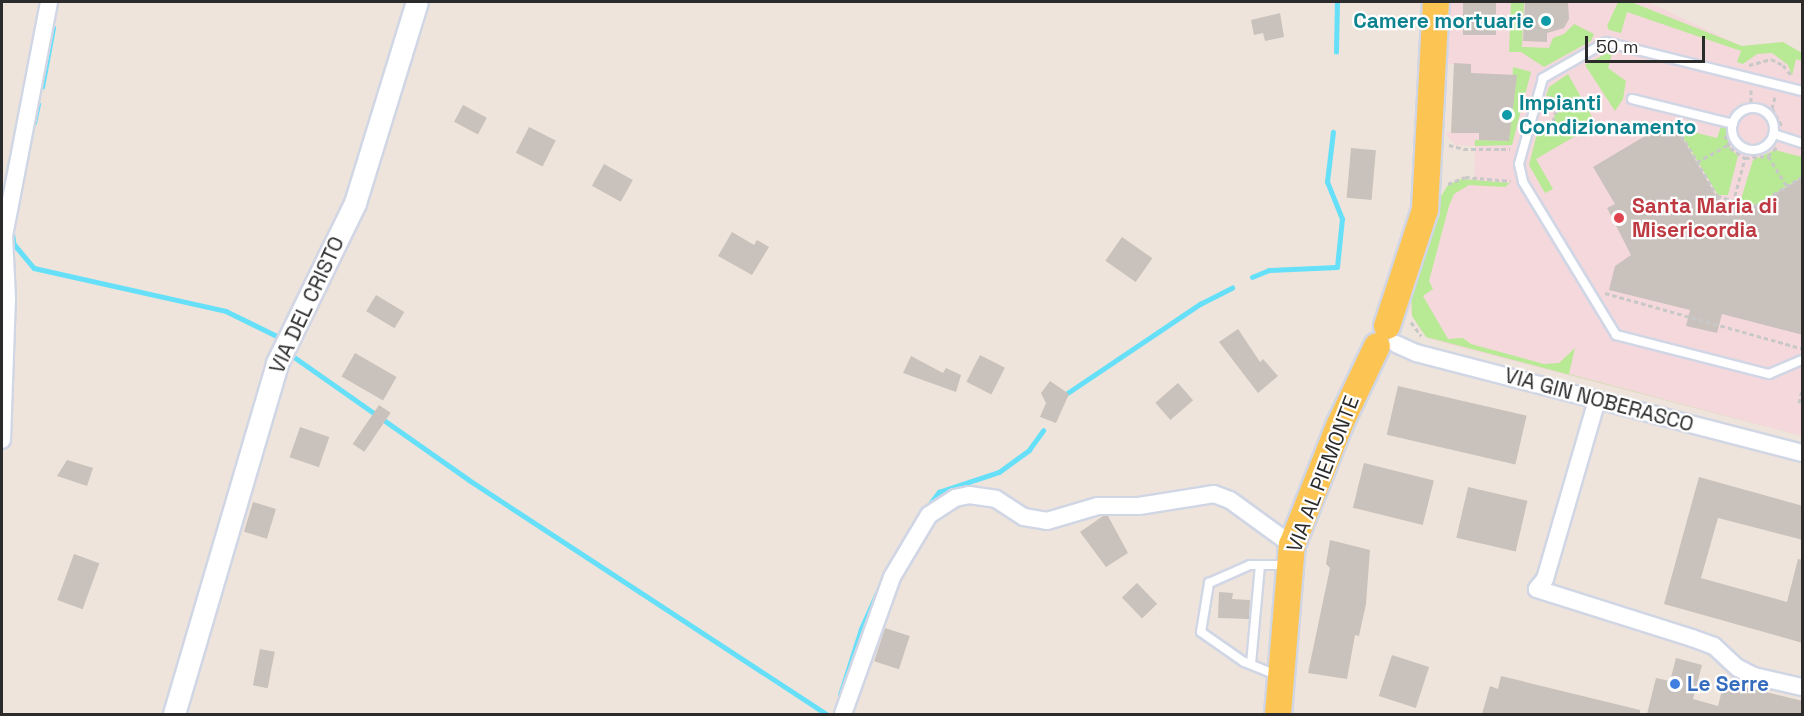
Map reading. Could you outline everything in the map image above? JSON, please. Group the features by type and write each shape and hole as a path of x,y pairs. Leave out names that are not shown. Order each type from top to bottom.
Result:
{"main road":[{"name":"VIA AL PIEMONTE","path":"1278,714 1291,555 1340,424 1392,333 1425,210 1436,2"}],"street":[{"path":"2,440 7,358 8,270 4,236 49,2"},
{"name":"VIA DEL CRISTO","path":"174,714 277,363 355,203 417,2"},
{"name":"VIA GIN NOBERASCO","path":"1392,333 1416,353 1803,453"},
{"path":"1597,400 1545,579 1537,589 1714,646 1738,668 1754,676 1803,687"},
{"path":"843,714 892,577 929,515 955,498 969,495 996,499 1024,517 1047,521 1098,506 1139,506 1214,495 1230,500 1291,555"}],"lane":[{"path":"1802,353 1769,374 1616,335 1523,182 1520,164 1539,84 1548,73 1600,43 1611,42 1803,91"},
{"path":"1632,99 1729,124"},
{"path":"1729,124 1744,109 1757,107 1767,111 1774,122 1778,136"},
{"path":"1729,124 1734,139 1743,148 1755,150 1767,146 1778,136"},
{"path":"1778,136 1803,142"},
{"path":"1280,676 1251,664 1201,632 1209,582 1250,565 1260,565 1291,555"},
{"path":"1251,664 1260,565"}],"path":[{"path":"1744,70 1756,61 1771,59 1788,70 1793,84"},
{"path":"1536,134 1539,125 1551,129 1559,99 1546,96 1549,87"},
{"path":"1728,145 1729,124 1733,110 1750,102 1753,91 1745,89"},
{"path":"1768,156 1782,123 1772,105 1777,97"},
{"path":"1651,132 1673,119 1717,196 1733,202 1754,206 1803,177"},
{"path":"1445,141 1464,149 1506,150 1514,146"},
{"path":"1728,145 1745,158 1768,156"},
{"path":"1697,162 1728,145"},
{"path":"1768,156 1787,186"},
{"path":"1733,202 1745,158"},
{"path":"1443,188 1465,177 1517,185"},
{"path":"1604,299 1598,291 1802,353"},
{"path":"1392,333 1424,339"},
{"path":"1799,403 1803,390"}],"shaded area":[{"name":"Santa Maria di Misericordia","path":"1449,2 1648,2 1742,46 1783,42 1802,53 1802,436 1447,344 1431,339 1419,329 1410,311 1411,288 1429,242 1440,198 1453,182 1474,178 1475,146 1455,145 1445,133 1452,132 1454,64 1446,64"}],"green space":[{"path":"1511,2 1524,2 1522,47 1549,48 1553,38 1564,34 1574,24 1594,34 1591,41 1544,67 1521,52 1509,52"},
{"path":"1618,2 1631,2 1742,46 1783,42 1802,53 1802,61 1796,59 1792,76 1788,65 1772,53 1757,54 1743,64 1737,62 1741,51 1627,12 1621,33 1609,30 1607,26"},
{"path":"1607,53 1612,54 1608,68 1626,81 1623,99 1615,111 1585,65"},
{"path":"1513,67 1531,72 1512,145 1475,146 1475,140 1509,141"},
{"path":"1568,74 1596,124 1536,159 1553,189 1545,193 1529,165 1539,125 1551,129 1559,99 1546,96 1549,87"},
{"path":"1722,123 1726,124 1730,148 1738,156 1728,195 1718,195 1677,128 1717,138"},
{"path":"1775,150 1802,157 1802,177 1754,206 1741,199 1753,160"},
{"path":"1461,179 1510,183 1505,187 1469,185 1454,194 1449,206 1429,281 1433,289 1423,296 1448,339 1463,338 1471,344 1544,364 1559,363 1575,348 1569,374 1802,436 1426,337 1412,316 1411,288 1429,242 1440,198 1448,185"}],"building":[{"path":"1463,2 1496,2 1496,35 1463,35"},
{"name":"Camere mortuarie","path":"1525,2 1568,2 1569,19 1564,28 1547,33 1547,42 1523,41"},
{"path":"1280,13 1284,37 1265,41 1263,33 1254,35 1251,20"},
{"path":"1454,63 1471,64 1471,73 1517,75 1509,141 1479,140 1479,133 1451,133"},
{"path":"463,105 487,118 478,134 454,122"},
{"path":"1672,120 1718,199 1751,208 1803,177 1803,335 1722,314 1717,333 1686,326 1690,310 1609,290 1615,266 1631,255 1607,208 1615,204 1593,167"},
{"path":"529,127 556,141 543,166 516,153"},
{"path":"1351,148 1376,150 1372,200 1347,198"},
{"path":"604,164 633,180 621,202 592,186"},
{"path":"732,232 754,245 757,240 769,247 752,275 718,256"},
{"path":"1122,237 1152,258 1136,282 1105,261"},
{"path":"376,295 404,312 395,328 366,311"},
{"path":"1238,329 1260,362 1263,359 1278,376 1258,393 1219,342"},
{"path":"355,353 397,377 383,400 342,376"},
{"path":"980,355 1005,368 991,394 966,382"},
{"path":"911,356 943,373 946,368 961,375 956,392 903,373"},
{"path":"1050,381 1069,394 1056,423 1040,417 1046,403 1041,393"},
{"path":"1178,383 1193,400 1170,420 1155,403"},
{"path":"1398,386 1527,416 1515,464 1387,435"},
{"path":"379,405 391,413 364,452 353,444"},
{"path":"300,427 329,437 319,467 290,457"},
{"path":"67,460 93,468 87,486 57,476"},
{"path":"1364,463 1434,480 1423,525 1353,508"},
{"path":"1699,477 1803,506 1803,540 1718,518 1701,578 1787,602 1798,559 1803,560 1803,643 1664,604"},
{"path":"1468,487 1527,501 1516,551 1456,538"},
{"path":"253,502 276,509 267,539 244,532"},
{"path":"1103,516 1108,516 1128,553 1106,567 1080,532"},
{"path":"1330,540 1370,550 1366,604 1359,636 1355,635 1347,679 1308,673 1330,568 1326,564"},
{"path":"74,554 99,563 83,609 57,600"},
{"path":"1137,583 1157,604 1142,618 1122,598"},
{"path":"1219,592 1233,593 1232,599 1250,600 1249,619 1218,618"},
{"path":"885,628 910,636 899,669 874,661"},
{"path":"260,649 275,652 268,688 253,685"},
{"path":"1392,655 1429,667 1416,708 1379,696"},
{"path":"1676,658 1702,665 1693,699 1718,706 1724,682 1803,701 1803,714 1647,714 1656,678 1670,681"},
{"name":"Le Serre","path":"1501,676 1640,710 1640,714 1482,714 1490,686 1498,689"}],"waterway":[{"path":"1336,52 1337,2"},
{"path":"42,87 53,28"},
{"path":"34,123 38,104"},
{"path":"1252,277 1269,270 1337,267 1342,219 1327,182 1333,132"},
{"path":"12,230 14,244 34,268 226,311 275,335"},
{"path":"1063,396 1200,304 1232,288"},
{"path":"290,354 469,480 827,714"},
{"path":"926,509 939,492 999,472 1029,450 1043,431"},
{"path":"888,569 914,525"},
{"path":"840,695 861,629 882,582"}],"place":[{"name":"Camere mortuarie","path":"1546,21"},
{"name":"Impianti Condizionamento","path":"1507,115"},
{"name":"Santa Maria di Misericordia","path":"1619,218"},
{"name":"Le Serre","path":"1675,684"}]}
